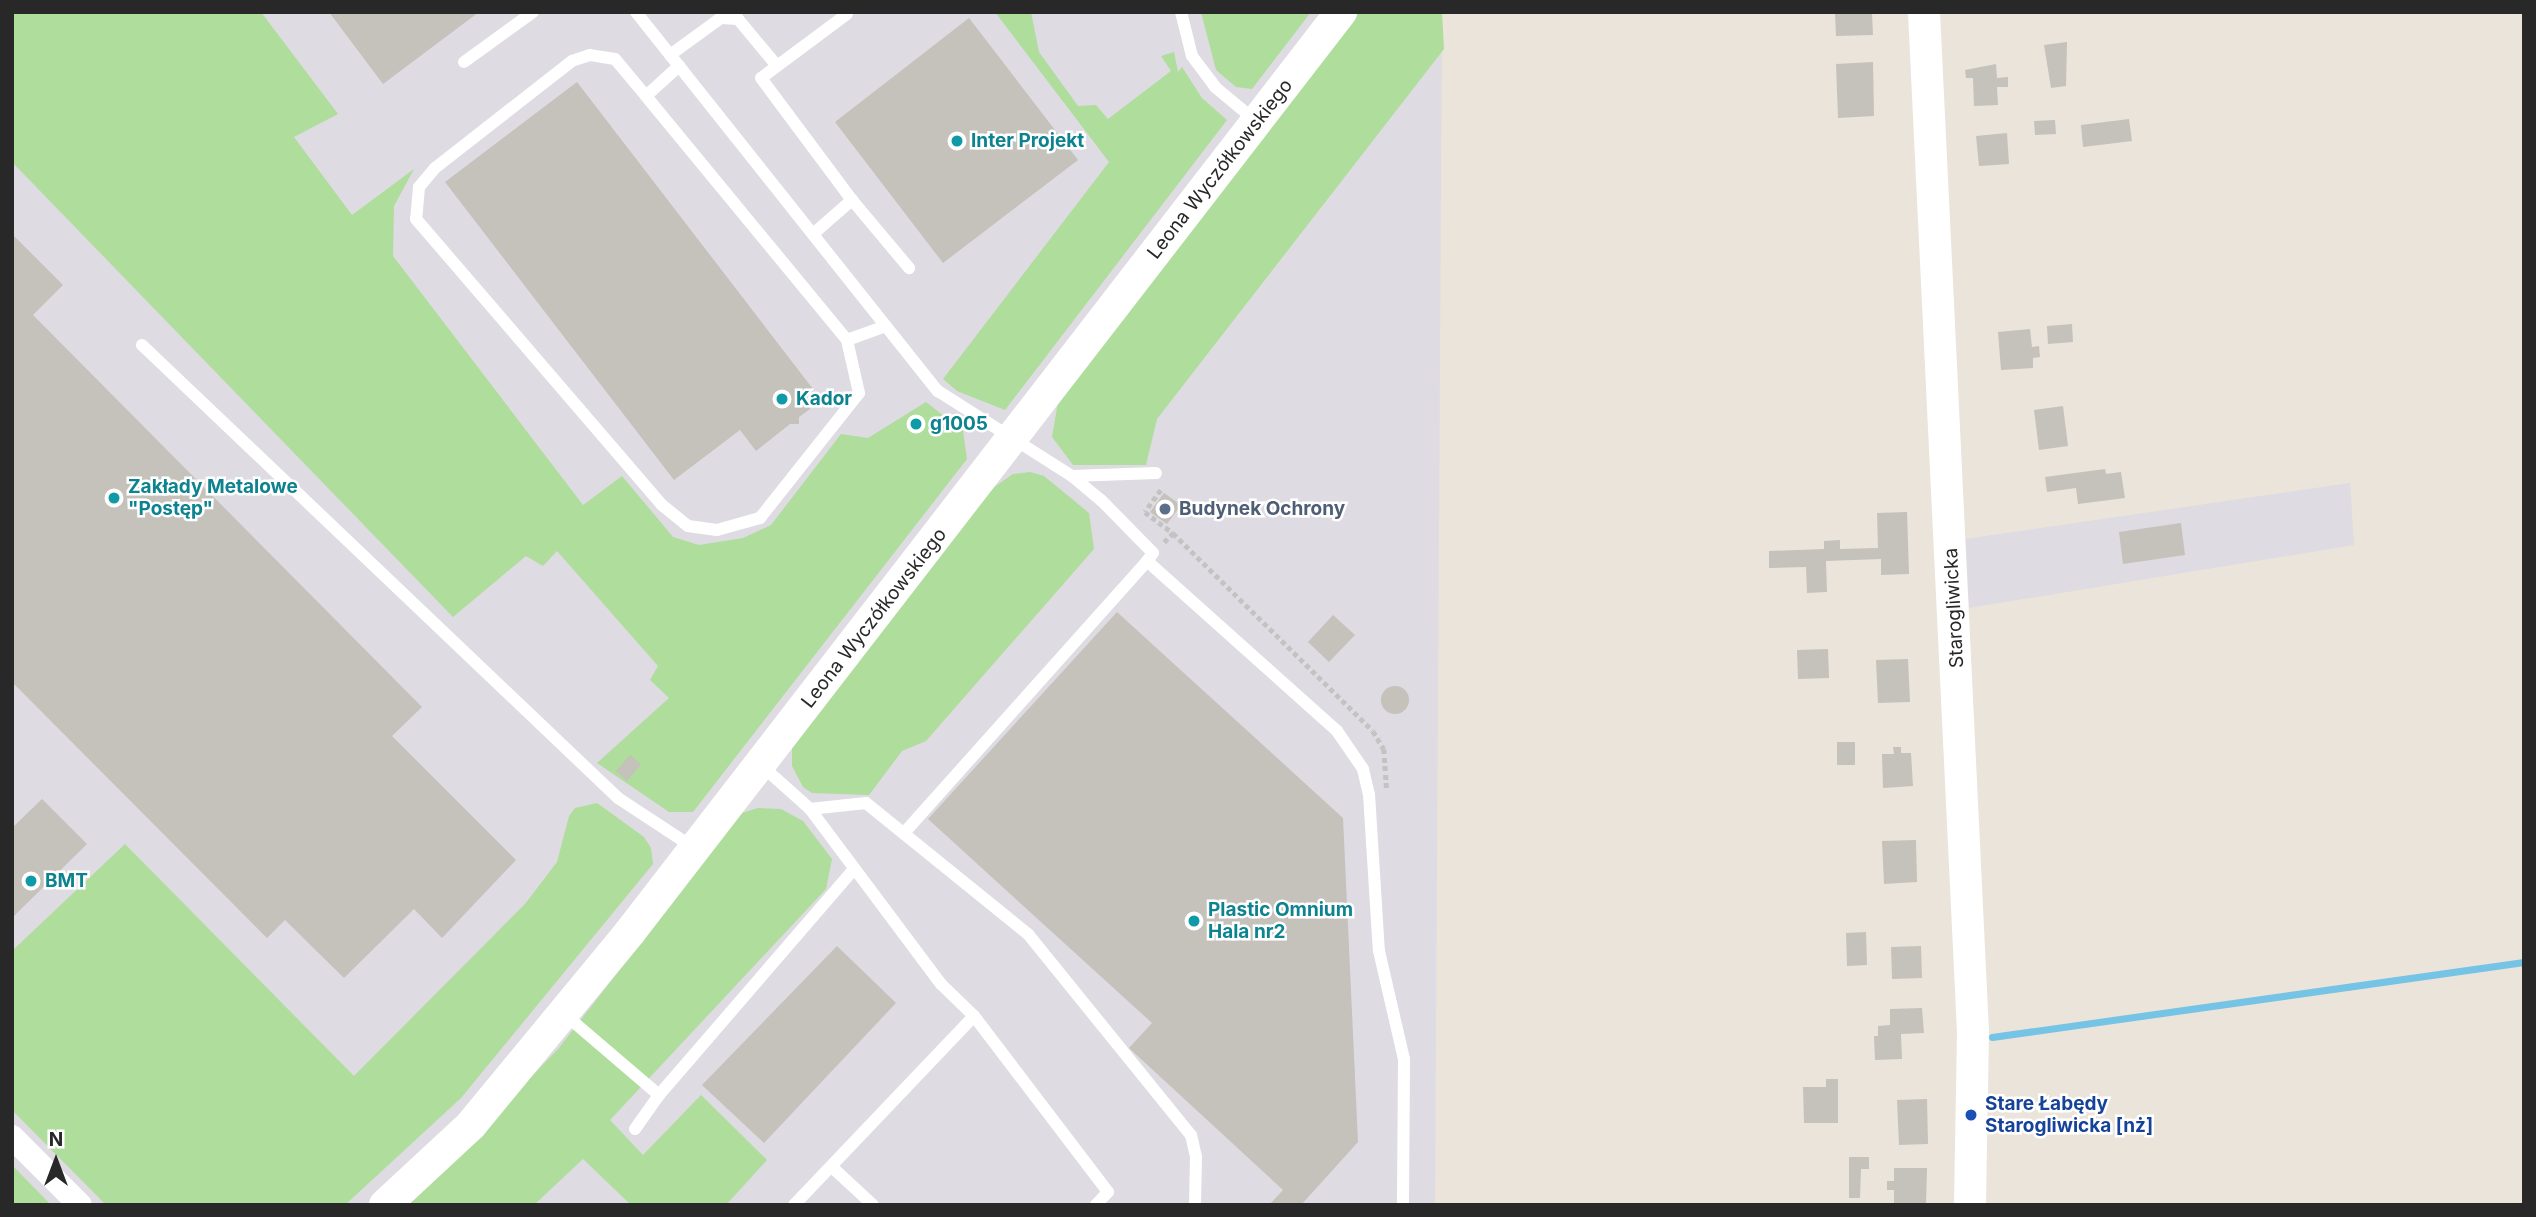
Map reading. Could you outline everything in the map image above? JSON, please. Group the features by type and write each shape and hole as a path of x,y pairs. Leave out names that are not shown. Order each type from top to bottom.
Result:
{"street":[{"name":"Leona Wyczółkowskiego","path":"385,1205 471,1125 563,1013 761,765 1341,12"},
{"name":"Starogliwicka","path":"1924,12 1973,1032 1970,1205"},
{"path":"12,1137 79,1205"}],"lane":[{"path":"464,62 533,12"},
{"path":"636,12 938,391 1072,476 1153,553 904,833"},
{"path":"1181,12 1192,56 1215,87 1257,121"},
{"path":"847,14 761,78 852,200 909,268"},
{"path":"670,55 721,18 738,19 778,66"},
{"path":"590,55 615,59 646,96 847,340 859,393 760,518 717,530 688,526 662,505 416,219 419,187 435,168 572,61 590,55"},
{"path":"646,96 679,66"},
{"path":"813,234 852,200"},
{"path":"847,340 886,326"},
{"path":"142,345 618,798 694,849"},
{"path":"1072,476 1156,474"},
{"path":"1147,561 1337,731 1363,769 1369,794 1379,951 1404,1059 1403,1205"},
{"path":"761,765 810,809 941,984 974,1016 1108,1192 1096,1205"},
{"path":"810,809 866,803 1028,934 1191,1135 1196,1157 1195,1205"},
{"path":"635,1129 659,1095 854,869"},
{"path":"563,1013 659,1095"},
{"path":"794,1205 974,1016"},
{"path":"832,1167 873,1205"}],"path":[{"path":"1164,486 1145,512 1173,533"}],"shaded area":[{"path":"12,12 1442,12 1435,1205 12,1205"},
{"path":"2350,483 2354,545 1969,608 1965,539"}],"green space":[{"path":"12,12 261,12 338,114 294,137 352,215 414,169 394,206 393,256 583,505 622,476 673,537 699,545 743,538 771,525 841,434 868,438 926,402 963,431 967,459 693,812 669,812 597,763 669,698 650,680 658,666 557,551 543,566 526,556 453,617 12,162"},
{"path":"995,12 1031,12 1039,52 1078,106 1096,105 1108,119 1171,71 1161,56 1174,52 1178,72 1182,67 1202,98 1227,120 1005,410 957,391 943,379 1109,162"},
{"path":"1201,12 1311,12 1252,89 1236,87 1216,70"},
{"path":"1357,12 1442,12 1444,49 1157,419 1146,465 1073,465 1052,437 1058,402"},
{"path":"1030,472 1044,476 1089,513 1094,549 926,741 902,751 869,795 812,793 803,787 792,766 792,746 987,492 1013,474"},
{"path":"597,803 644,837 651,848 653,864 461,1098 345,1205 106,1205 12,1110 12,951 125,844 354,1076 525,904 557,862 569,816 575,808"},
{"path":"758,808 781,809 803,821 832,859 826,889 610,1120 643,1155 701,1095 767,1160 726,1205 631,1205 583,1159 534,1205 408,1205 558,1049 742,813"},
{"path":"12,1165 51,1205 12,1205"}],"building":[{"path":"329,12 479,12 383,84"},
{"path":"1835,12 1872,12 1873,35 1836,36"},
{"name":"Inter Projekt","path":"969,18 1078,160 943,263 835,122"},
{"path":"2067,42 2066,86 2051,88 2044,45"},
{"path":"1873,62 1874,116 1838,118 1836,64"},
{"path":"1996,64 1997,78 2008,77 2008,87 1997,87 1998,105 1974,106 1973,78 1966,78 1965,70"},
{"path":"577,82 813,389 810,409 799,417 799,424 790,424 756,451 740,430 674,480 445,182"},
{"path":"2129,119 2132,141 2083,147 2081,125"},
{"path":"2055,120 2056,134 2035,135 2034,121"},
{"path":"2007,133 2009,164 1979,166 1976,136"},
{"name":"Zakłady Metalowe \"Postęp\"","path":"12,234 63,285 33,315 422,707 392,736 516,860 442,938 414,909 344,978 285,920 267,938 12,682"},
{"path":"2072,324 2073,342 2048,344 2047,326"},
{"path":"2030,329 2032,347 2039,346 2040,357 2033,358 2033,368 2001,370 1998,332"},
{"path":"2063,406 2068,446 2039,450 2034,410"},
{"path":"2105,469 2106,474 2121,472 2125,498 2078,504 2076,488 2047,492 2045,477"},
{"name":"Budynek Ochrony","path":"1164,493 1181,505 1167,524 1150,512"},
{"path":"1907,512 1909,574 1881,575 1881,559 1826,561 1827,592 1807,593 1806,567 1769,568 1769,551 1824,549 1824,541 1840,540 1840,549 1878,548 1877,513"},
{"path":"2181,523 2185,555 2123,564 2119,532"},
{"name":"Plastic Omnium Hala nr2","path":"1117,612 1343,818 1358,1142 1301,1205 1269,1205 1283,1190 1129,1048 1152,1023 928,819"},
{"path":"1333,615 1355,635 1329,662 1308,642"},
{"path":"1828,649 1829,678 1798,679 1797,650"},
{"path":"1908,659 1910,702 1878,703 1876,660"},
{"path":"1395,686 1405,690 1409,700 1405,710 1395,714 1385,710 1381,700 1385,690"},
{"path":"1837,742 1855,742 1855,765 1837,765"},
{"path":"1893,747 1901,747 1901,753 1911,753 1913,786 1883,788 1882,754 1894,754"},
{"path":"630,755 641,764 627,781 616,771"},
{"name":"BMT","path":"42,799 87,844 12,918 12,828"},
{"path":"1916,840 1917,882 1884,884 1882,841"},
{"path":"1866,932 1867,965 1847,966 1846,933"},
{"path":"837,946 896,1003 764,1143 702,1085"},
{"path":"1921,946 1922,978 1892,979 1891,947"},
{"path":"1922,1008 1924,1033 1901,1034 1902,1059 1875,1060 1874,1036 1878,1036 1878,1026 1890,1025 1890,1009"},
{"path":"1826,1079 1838,1079 1838,1123 1804,1123 1803,1087 1826,1087"},
{"path":"1927,1099 1928,1144 1899,1145 1897,1100"},
{"path":"1849,1157 1869,1157 1869,1169 1861,1169 1860,1198 1849,1198"},
{"path":"1894,1168 1927,1168 1926,1205 1894,1205 1894,1190 1887,1190 1887,1181 1894,1181"}],"waterway":[{"path":"1992,1037 2524,962"}],"place":[{"name":"Inter Projekt","path":"957,141"},
{"name":"Kador","path":"782,399"},
{"name":"g1005","path":"916,424"},
{"name":"Zakłady Metalowe \"Postęp\"","path":"114,498"},
{"name":"Budynek Ochrony","path":"1165,509"},
{"name":"BMT","path":"31,881"},
{"name":"Plastic Omnium Hala nr2","path":"1194,921"},
{"name":"Stare Łabędy Starogliwicka [nż]","path":"1971,1115"}]}
